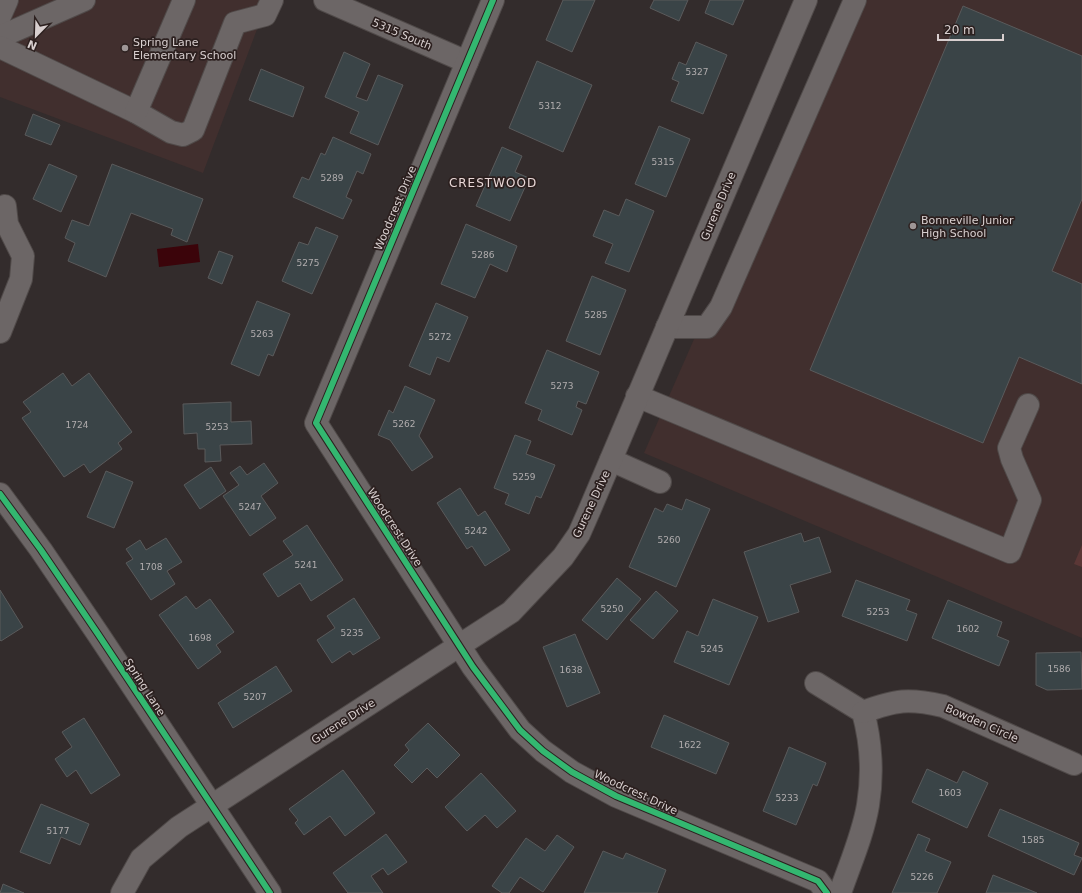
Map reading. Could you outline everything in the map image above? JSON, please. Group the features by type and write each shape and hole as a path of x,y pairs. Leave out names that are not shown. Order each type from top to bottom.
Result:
{"street":[{"path":"0,16 7,0"},
{"path":"0,37 84,0"},
{"path":"136,112 184,0"},
{"path":"0,47 136,112 171,132 183,135 193,130 235,23 265,15 272,0"},
{"name":"Woodcrest Drive","path":"493,0 316,423 458,646 520,730 543,751 572,772 616,796 818,881 827,893"},
{"name":"Gurene Drive","path":"122,893 141,859 179,826 511,612 525,600 563,557 579,534 806,0"},
{"path":"667,327 707,327 721,307 855,0"},
{"name":"5315 South","path":"332,3 467,62"},
{"path":"0,332 21,279 23,256 7,224 5,206"},
{"path":"637,396 1010,552 1030,500 1009,448 1028,405"},
{"path":"611,460 660,482"},
{"name":"Spring Lane","path":"0,494 41,550 98,634 270,893"},
{"path":"816,683 863,712 869,737 868,804 854,855 840,893"},
{"name":"Bowden Circle","path":"863,712 892,702 920,701 943,706 1074,764"}],"shaded area":[{"name":"Spring Lane Elementary School","path":"0,0 268,0 203,173 0,97"},
{"name":"Bonneville Junior High School","path":"843,0 1082,0 1082,638 644,453"},
{"path":"198,244 200,262 159,267 157,249"},
{"path":"1082,545 1082,567 1074,564"}],"building":[{"path":"563,0 595,0 572,52 546,40"},
{"path":"654,0 688,0 679,21 650,8"},
{"path":"710,0 744,0 733,25 705,13"},
{"path":"963,6 1082,56 1082,199 1052,271 1082,284 1082,384 1019,357 983,443 810,370"},
{"path":"696,42 727,55 703,114 671,101 679,82 672,79 679,62 686,65"},
{"path":"344,52 370,64 356,97 367,101 378,75 403,85 378,145 350,133 359,112 325,97"},
{"path":"537,61 592,85 563,152 509,128"},
{"path":"261,69 304,87 293,117 249,100"},
{"path":"33,114 60,125 51,145 25,135"},
{"path":"659,126 690,139 666,197 635,184"},
{"path":"333,137 371,154 363,174 357,171 346,197 352,200 343,219 293,197 302,177 309,180 321,153 325,155"},
{"path":"502,147 522,156 515,172 529,178 510,221 476,206"},
{"path":"49,164 77,176 61,212 33,199"},
{"path":"112,164 203,199 187,242 171,235 173,229 131,213 106,277 68,261 75,243 65,238 72,220 89,226"},
{"path":"626,199 654,211 629,272 605,263 613,244 593,236 604,210 619,216"},
{"path":"466,224 517,246 507,272 490,264 475,298 441,284"},
{"path":"316,227 338,236 312,294 282,281 299,242 308,245"},
{"path":"219,251 233,256 222,284 208,278"},
{"path":"592,276 626,290 600,355 566,341"},
{"path":"257,301 290,314 273,356 268,354 259,376 231,364"},
{"path":"436,303 468,317 449,362 437,357 430,375 409,366"},
{"path":"547,350 599,372 586,404 578,401 576,407 582,410 572,435 538,420 542,410 525,403"},
{"path":"63,373 72,386 89,373 132,432 118,443 122,449 90,473 84,464 64,477 22,418 31,412 23,402"},
{"path":"405,386 435,400 419,436 433,457 412,471 390,440 378,435 389,410 393,413"},
{"path":"231,402 231,422 251,421 252,444 220,445 221,461 205,462 205,449 198,449 197,433 184,434 183,404"},
{"path":"515,435 531,441 526,454 555,465 541,498 536,496 529,514 505,504 509,494 494,488"},
{"path":"264,463 278,483 261,496 276,518 250,536 223,496 239,485 230,473 240,466 247,475"},
{"path":"211,467 226,491 200,509 184,485"},
{"path":"106,471 133,482 114,528 87,517"},
{"path":"460,488 478,516 485,511 510,550 485,566 472,546 467,549 437,503"},
{"path":"686,499 710,509 676,587 629,567 655,508 663,512 667,504 682,510"},
{"path":"307,525 343,580 311,601 300,583 278,597 263,574 293,555 283,541"},
{"path":"801,533 804,542 819,537 831,572 790,585 799,612 768,622 744,552"},
{"path":"166,538 182,562 167,571 175,584 151,600 126,563 133,559 126,549 140,540 146,550"},
{"path":"617,578 641,599 607,640 582,620"},
{"path":"856,580 910,600 906,610 917,614 907,641 842,616"},
{"path":"0,590 23,627 1,641 0,640"},
{"path":"656,591 678,611 653,639 630,620"},
{"path":"186,596 196,609 210,599 234,632 216,645 221,652 198,669 159,615"},
{"path":"354,598 380,638 353,655 350,651 332,663 317,640 335,628 327,616"},
{"path":"713,599 758,617 729,685 674,662 687,631 698,636"},
{"path":"948,600 1002,622 997,636 1009,641 999,666 932,638"},
{"path":"575,634 600,693 567,707 543,647"},
{"path":"1081,652 1082,689 1047,690 1036,685 1036,653"},
{"path":"276,666 292,691 233,728 218,703"},
{"path":"664,715 729,743 716,774 651,747"},
{"path":"84,718 120,775 91,794 76,770 67,777 55,759 72,747 62,732"},
{"path":"428,723 460,755 437,778 427,768 412,783 394,765 409,750 405,745"},
{"path":"789,747 826,763 817,786 813,784 796,825 763,811"},
{"path":"927,769 957,783 963,771 988,783 967,828 912,802"},
{"path":"343,770 375,813 345,836 330,816 304,835 295,823 298,820 289,809"},
{"path":"481,773 516,811 497,828 485,815 467,831 445,807"},
{"path":"41,804 89,824 80,845 61,837 50,864 20,852"},
{"path":"1000,809 1079,843 1074,855 1082,858 1074,875 988,836"},
{"path":"386,834 407,862 388,875 383,868 371,876 383,893 348,893 333,873"},
{"path":"918,834 930,839 925,851 951,862 937,893 892,893"},
{"path":"557,835 574,847 543,892 520,877 509,893 502,893 492,886 526,838 545,851"},
{"path":"603,851 623,859 626,853 666,870 657,893 584,893"},
{"path":"993,875 1037,893 986,893"},
{"path":"3,884 24,893 0,893"}],"cycle path":[{"path":"493,0 316,423 473,667 520,730 543,751 572,772 616,796 818,881 827,893"},
{"path":"0,494 41,550 98,634 270,893"}],"place":[{"name":"Spring Lane Elementary School","path":"125,48"},
{"name":"Bonneville Junior High School","path":"913,226"}],"district":[{"name":"CRESTWOOD","path":"493,183"}]}
